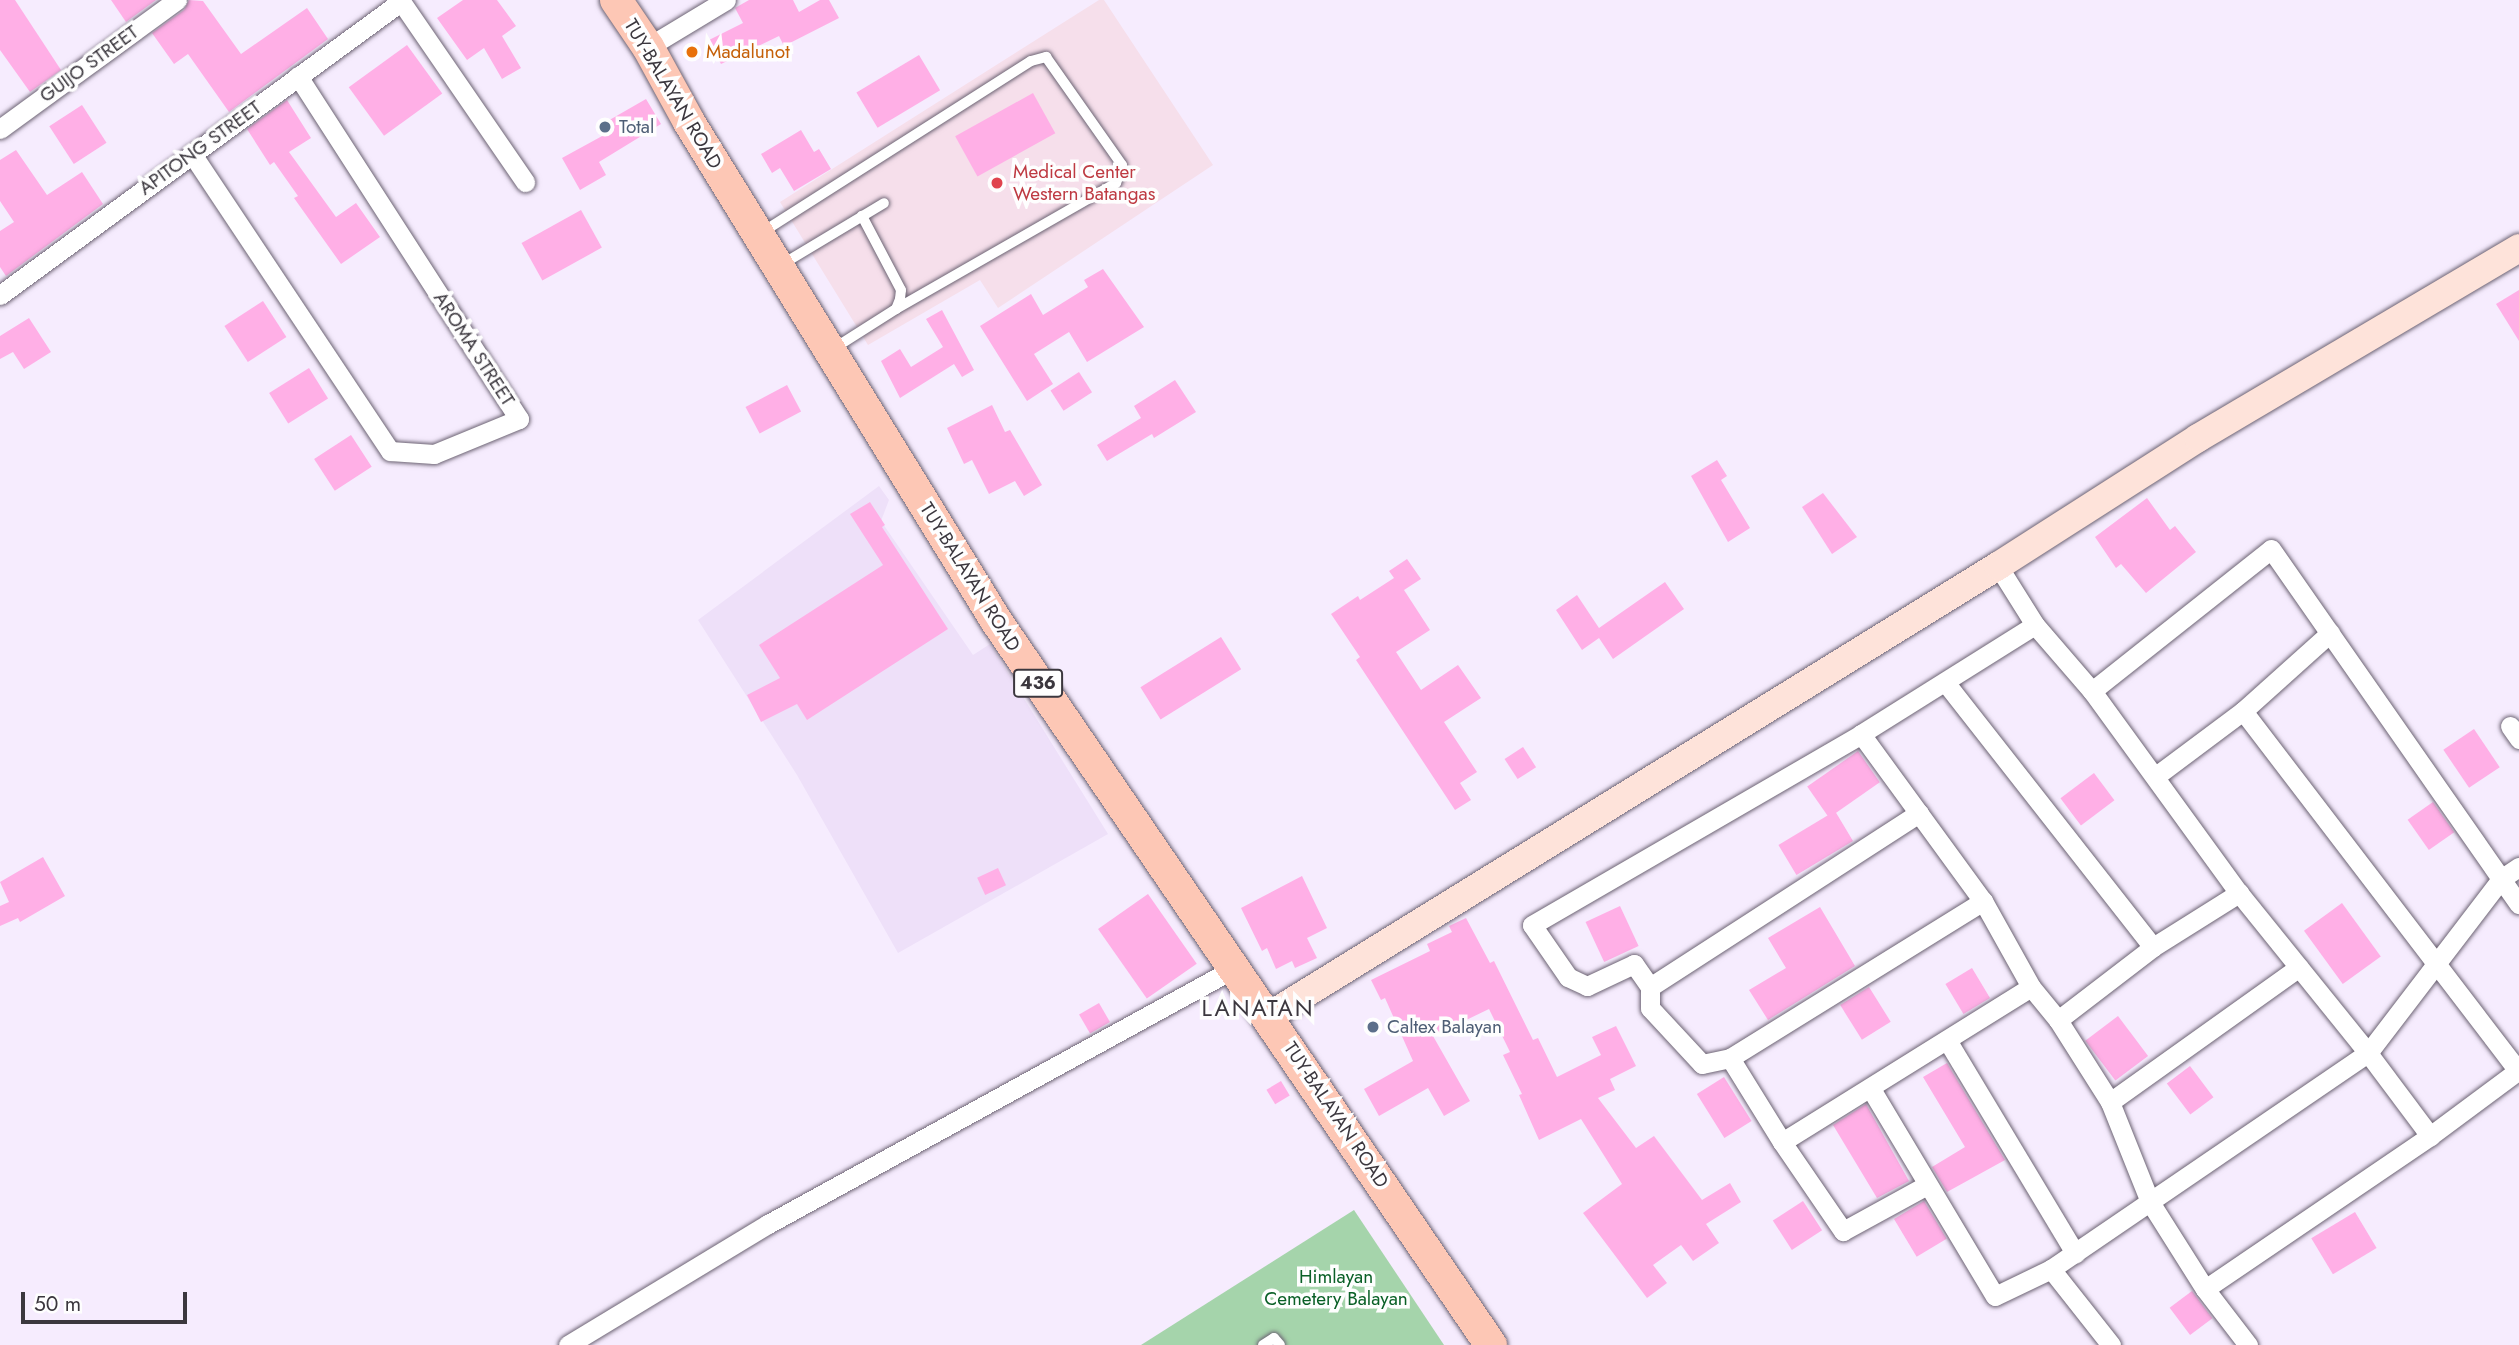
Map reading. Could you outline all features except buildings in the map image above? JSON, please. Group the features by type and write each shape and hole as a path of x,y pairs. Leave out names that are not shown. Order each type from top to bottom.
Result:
{"main road":[{"name":"TUY-BALAYAN ROAD","path":"616,0 648,47 758,236 997,622 1233,969 1269,1016 1491,1345"}],"street":[{"name":"GUIJO STREET","path":"0,129 177,0"},
{"path":"401,0 525,182"},
{"name":"APITONG STREET","path":"0,295 401,0"},
{"path":"648,47 726,0"},
{"name":"AROMA STREET","path":"192,154 390,451 434,454 519,418 298,76"},
{"path":"1269,1016 1998,566 2198,438 2519,248"},
{"path":"2092,691 2272,548 2519,904"},
{"path":"1998,566 2035,625 2092,691 2239,893 2368,1053 2430,1136"},
{"path":"1983,901 1730,1058 1702,1065 1650,1007 1650,988 1634,964 1587,986 1567,977 1532,925 1861,734 2035,625"},
{"path":"2156,776 2243,711 2330,633"},
{"path":"1945,682 2153,947"},
{"path":"2205,1289 2430,1136 2519,1071 2243,711"},
{"path":"1861,734 1983,901 2031,987 2058,1020 2110,1102 2150,1202 2205,1289 2248,1345"},
{"path":"1650,988 1919,813"},
{"path":"1871,1089 1995,1296 2051,1269 2368,1053 2501,879 2519,867"},
{"path":"2058,1020 2153,947 2239,893"},
{"path":"2110,1102 2299,967"},
{"path":"568,1345 768,1224 1233,969"},
{"path":"1782,1142 2031,987"},
{"path":"1947,1040 2075,1253"},
{"path":"1730,1058 1782,1142 1843,1231 1927,1185"},
{"path":"2051,1269 2111,1345"}],"lane":[{"path":"758,236 1031,61 1046,57 1122,165 1115,183 896,309 830,351"},
{"path":"777,267 884,203"},
{"path":"862,216 901,290 896,309"},
{"path":"1264,1345 1274,1338 1280,1345"}],"shaded area":[{"name":"Medical Center Western Batangas","path":"1099,0 1104,0 1213,165 998,308 980,280 868,345 780,202"},
{"path":"879,486 889,500 881,521 973,655 990,644 1108,834 898,953 797,775 698,620"}],"green space":[{"name":"Himlayan Cemetery Balayan","path":"1354,1210 1444,1345 1141,1345"}],"place":[{"name":"Madalunot","path":"692,52"},
{"name":"Total","path":"605,127"},
{"name":"Medical Center Western Batangas","path":"997,183"},
{"name":"Caltex Balayan","path":"1373,1027"}],"district":[{"name":"LANATAN","path":"1258,1008"}]}
